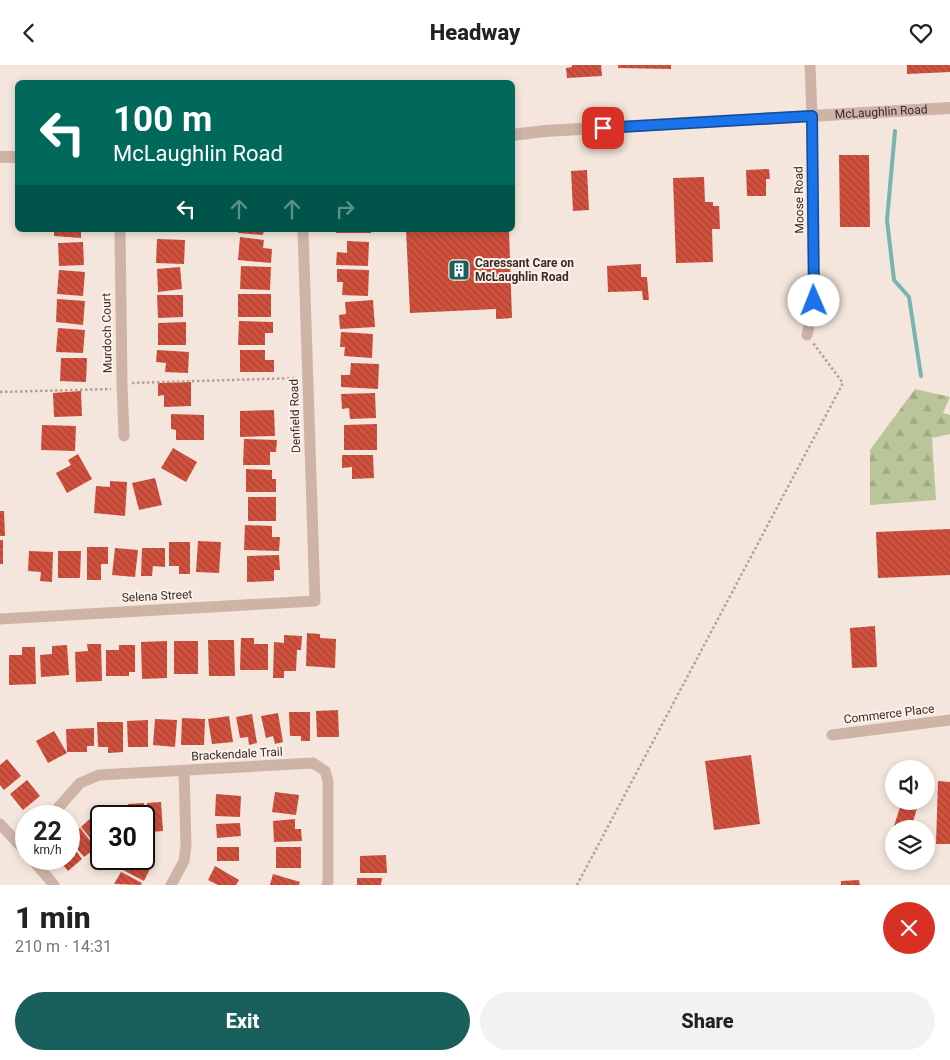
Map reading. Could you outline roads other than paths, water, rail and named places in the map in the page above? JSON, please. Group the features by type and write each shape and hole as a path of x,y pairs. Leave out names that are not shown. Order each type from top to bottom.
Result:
{"street":[{"name":"Moose Road","path":"806,335 814,301 810,65"},
{"name":"McLaughlin Road","path":"515,135 545,131 950,108"},
{"path":"0,157 15,157"},
{"name":"Murdoch Court","path":"120,232 124,436"},
{"name":"Denfield Road","path":"304,232 315,601"},
{"name":"Selena Street","path":"0,619 315,601"},
{"name":"Commerce Place","path":"832,735 950,720"},
{"name":"Brackendale Trail","path":"61,805 80,783 99,775 313,763 325,771 328,781 327,885"},
{"path":"171,885 184,861 186,846 184,770"},
{"path":"0,824 15,838"},
{"path":"41,870 54,885"}],"waterway":[{"path":"895,131 887,220 894,280 909,297 921,376"}],"place":[{"name":"Caressant Care on McLaughlin Road","path":"459,270"}]}
